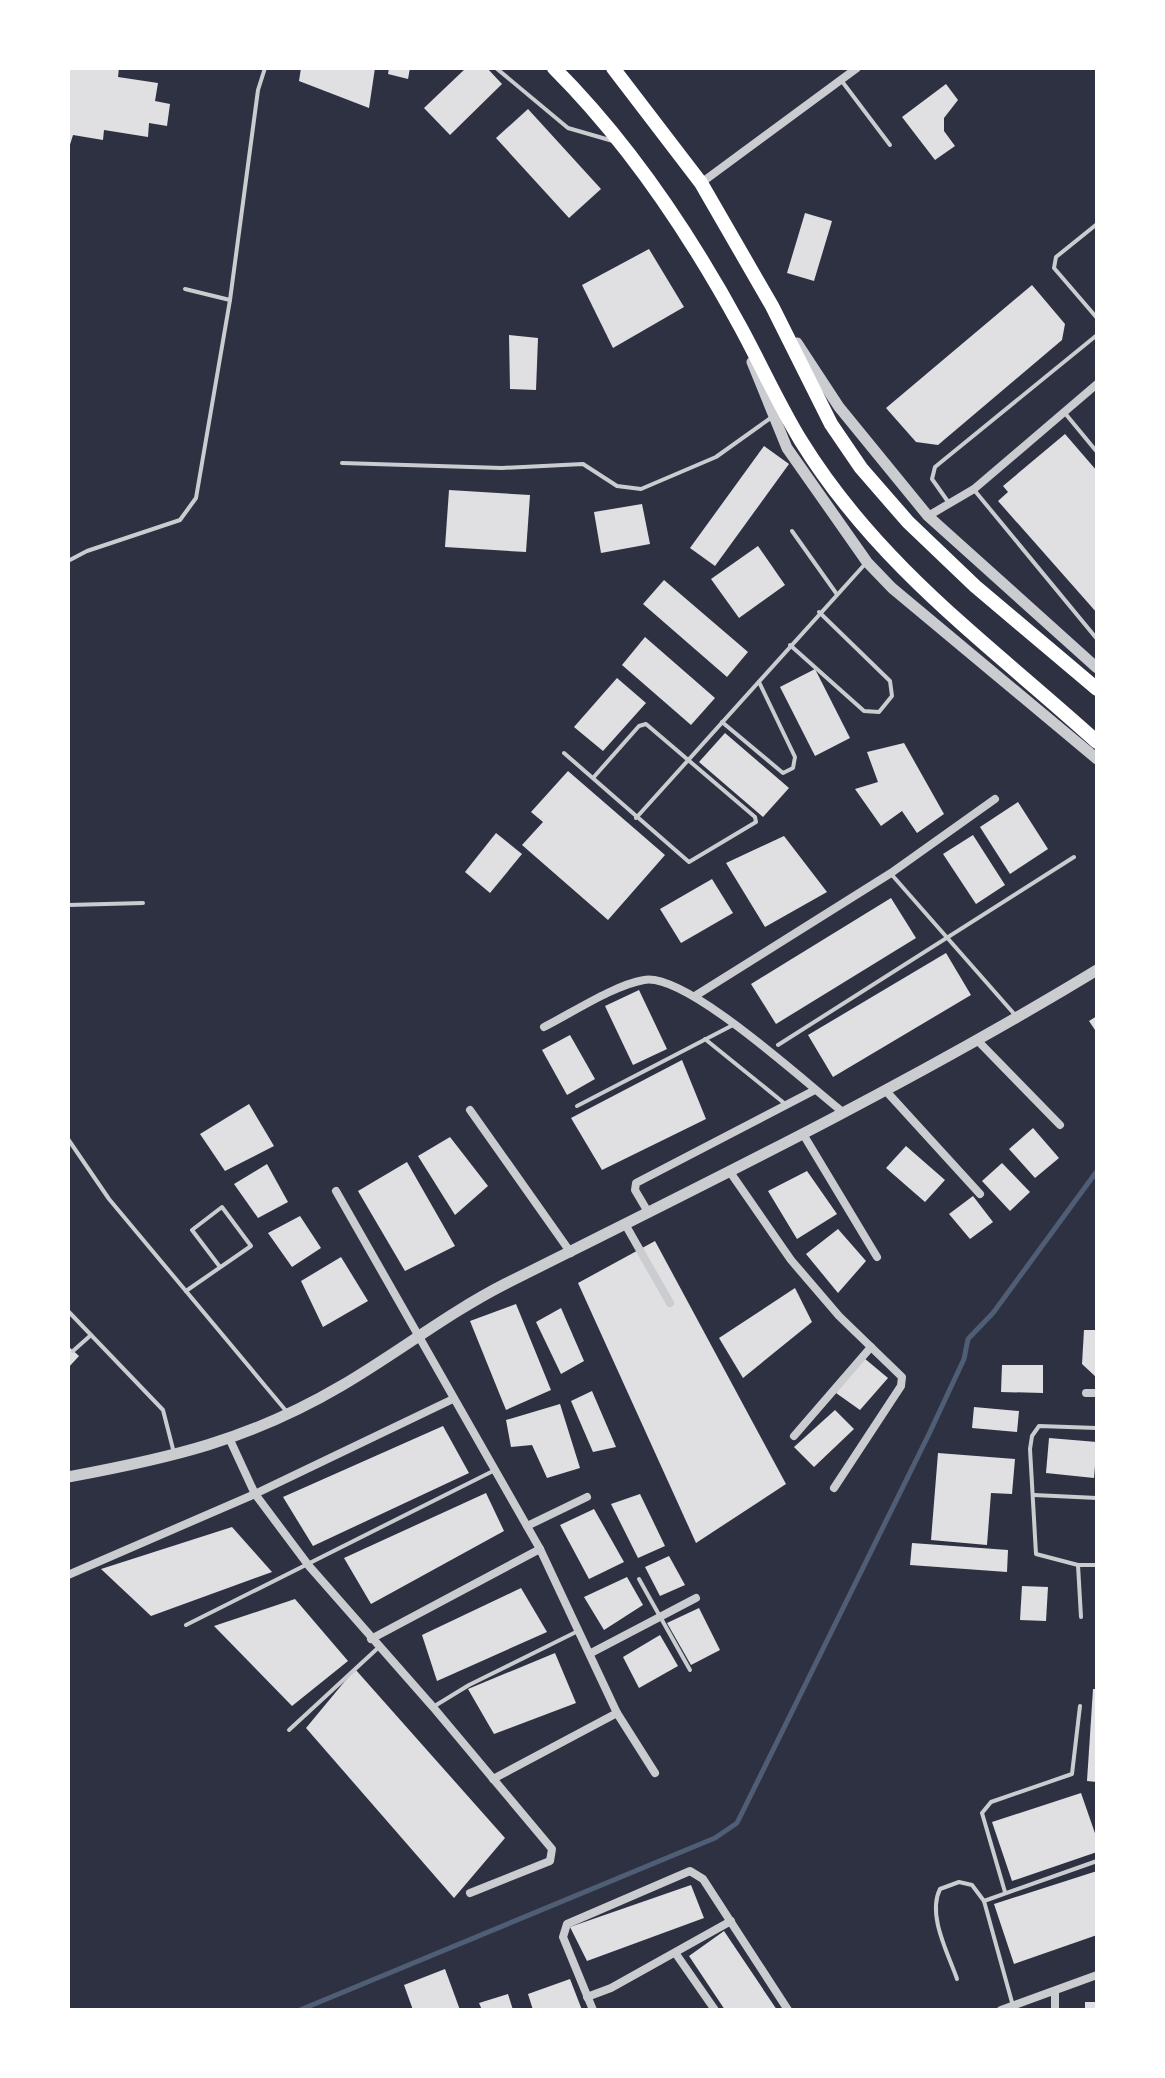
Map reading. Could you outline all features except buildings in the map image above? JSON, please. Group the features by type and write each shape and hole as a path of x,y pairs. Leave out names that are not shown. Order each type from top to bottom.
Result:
{"main road":[{"path":"554,68 588,102 664,203 739,325 801,441 893,561 973,636 1097,742"},
{"path":"613,68 701,183 772,306 831,424 861,468 908,522 975,586 1097,689"}],"street":[{"path":"701,183 857,68"},
{"path":"772,306 839,407 928,516 1097,668"},
{"path":"739,325 772,417 787,448 867,562 892,588 1097,759"},
{"path":"928,516 974,489 1097,384"},
{"path":"1076,739 1097,742"},
{"path":"695,996 891,873 995,799"},
{"path":"68,1477 174,1457 230,1440 289,1414 502,1286 886,1091 1097,970"},
{"path":"544,1027 646,979 677,987 695,996 844,1113"},
{"path":"978,1041 1060,1125"},
{"path":"648,1212 635,1190 636,1183 815,1090"},
{"path":"886,1091 980,1194"},
{"path":"470,1110 571,1253"},
{"path":"803,1134 877,1257"},
{"path":"730,1172 791,1260 903,1381 834,1488"},
{"path":"336,1191 540,1549 617,1713 655,1773"},
{"path":"625,1224 670,1303"},
{"path":"794,1436 871,1347"},
{"path":"1086,1393 1097,1393"},
{"path":"68,1575 255,1494 453,1399"},
{"path":"230,1440 255,1494 309,1566 552,1849 550,1861 470,1893"},
{"path":"527,1526 587,1497"},
{"path":"371,1639 540,1549"},
{"path":"591,1653 696,1598"},
{"path":"493,1779 617,1713"},
{"path":"593,2010 563,1937 567,1924 690,1871 703,1879 788,2010"},
{"path":"587,1997 676,1954 731,1921"},
{"path":"676,1954 715,2010"},
{"path":"1001,2010 1097,1975"},
{"path":"1055,1992 1055,2010"}],"lane":[{"path":"68,561 87,551 180,520 196,498 230,300 256,104 265,68"},
{"path":"496,68 568,128 617,142"},
{"path":"841,80 890,145"},
{"path":"1097,224 1056,257 1054,268 1097,318"},
{"path":"185,289 230,300"},
{"path":"68,298 68,307"},
{"path":"949,503 932,479 935,467 1097,335"},
{"path":"1064,412 1097,452"},
{"path":"342,463 502,468 583,464 617,486 641,489 716,457 772,417"},
{"path":"974,489 1096,635"},
{"path":"792,531 836,593"},
{"path":"636,818 867,562"},
{"path":"790,645 864,711 879,712 892,696 890,681 819,612"},
{"path":"722,722 783,773 793,768 795,757 759,682"},
{"path":"564,753 689,862 756,822 755,817 690,759 646,724 639,726 593,778"},
{"path":"778,1045 1074,857"},
{"path":"891,873 945,939 1018,1018"},
{"path":"68,905 143,903"},
{"path":"577,1106 733,1025"},
{"path":"705,1039 786,1105"},
{"path":"68,1139 109,1199 289,1414"},
{"path":"186,1291 251,1246 222,1207 192,1230 220,1267"},
{"path":"68,1311 163,1410 174,1457"},
{"path":"73,1351 91,1335"},
{"path":"1097,1428 1039,1426 1032,1436 1030,1449 1036,1554 1078,1565 1097,1565"},
{"path":"186,1625 309,1566 496,1469"},
{"path":"1034,1495 1097,1498"},
{"path":"1078,1565 1081,1617"},
{"path":"639,1579 690,1670"},
{"path":"433,1707 469,1685 580,1630"},
{"path":"289,1730 379,1647"},
{"path":"1005,1892 982,1813 991,1802 1072,1774 1080,1706"},
{"path":"984,1901 1097,1861"},
{"path":"957,1979 935,1912 940,1889 959,1882 972,1885 984,1901 1013,2006"}],"waterway":[{"path":"300,2010 715,1838 737,1823 929,1434 964,1359 968,1339 993,1313 1097,1171"}]}
